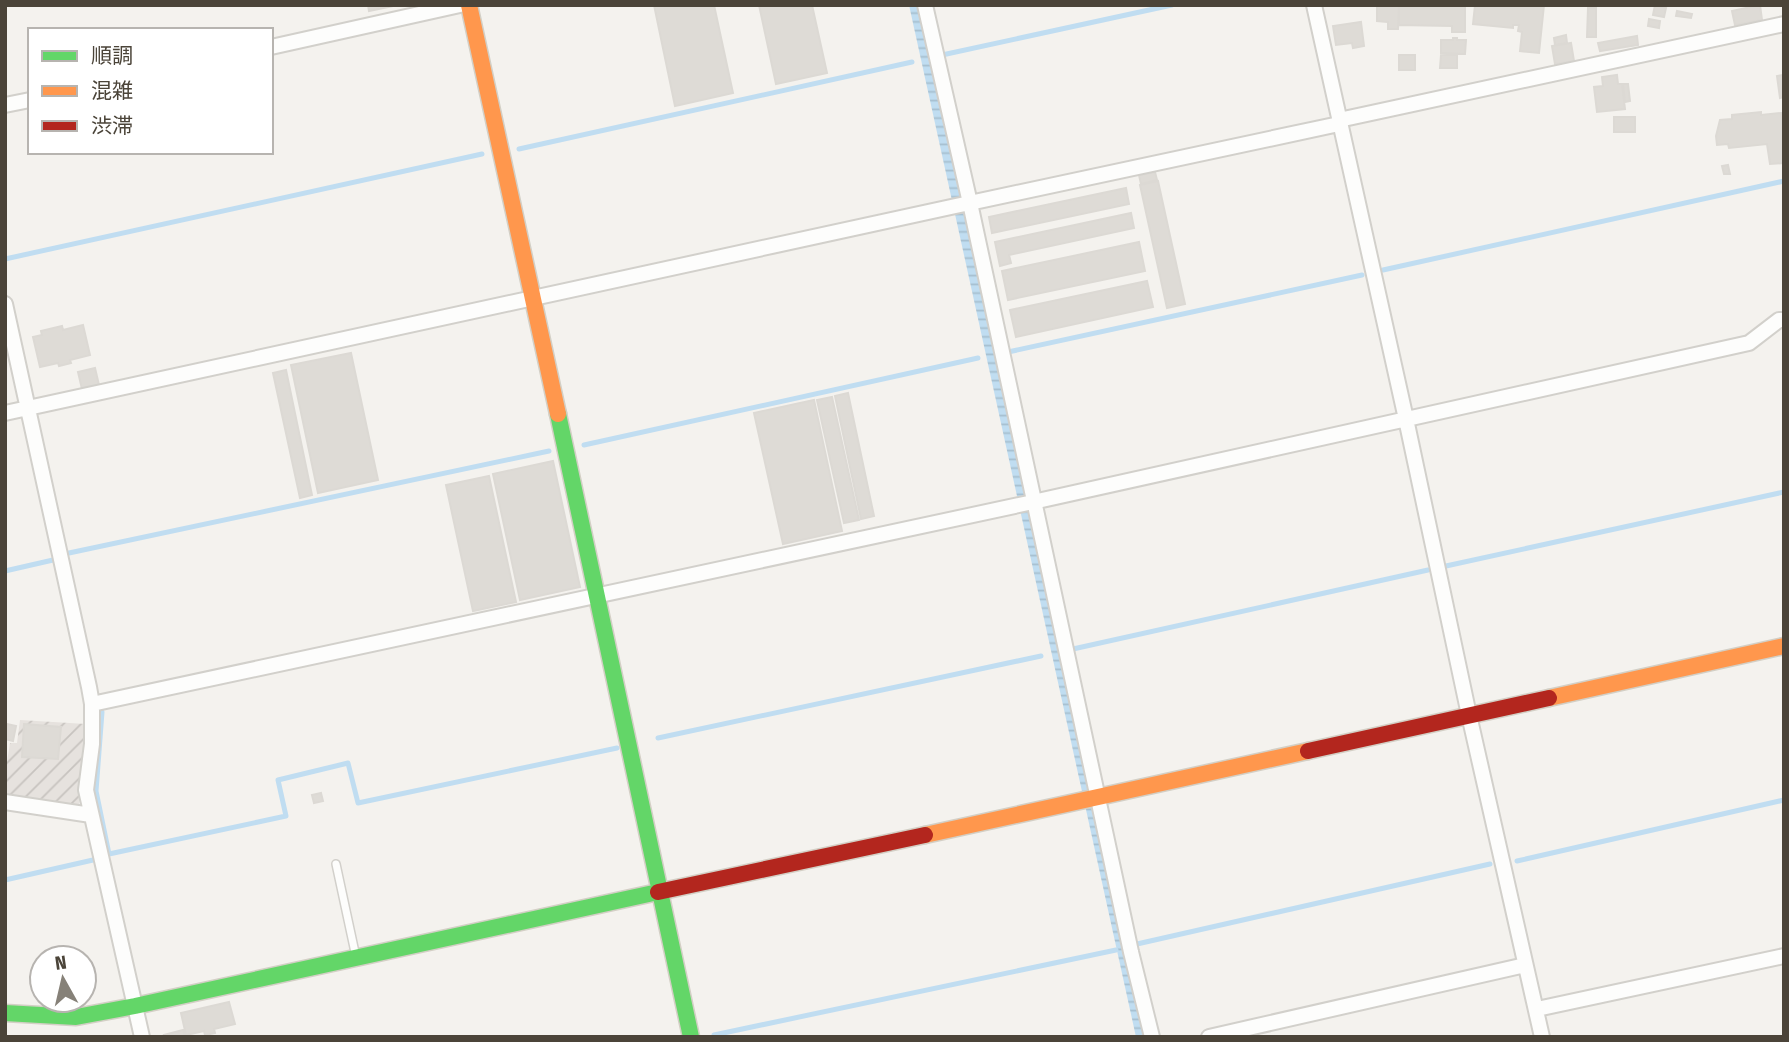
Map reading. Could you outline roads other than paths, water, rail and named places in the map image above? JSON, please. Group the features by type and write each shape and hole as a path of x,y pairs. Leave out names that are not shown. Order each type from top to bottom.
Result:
{"street":[{"path":"925,5 961,204 1026,503 1091,798 1152,1037"},
{"path":"1314,5 1542,1037"},
{"path":"273,47 469,6 691,1037"},
{"path":"5,413 1784,24"},
{"path":"5,105 28,100"},
{"path":"5,304 92,704 92,744 86,790 142,1037"},
{"path":"92,704 1026,503 1749,343 1779,320 1784,320"},
{"path":"5,1013 76,1017 135,1006 1784,646"},
{"path":"5,802 91,815"},
{"path":"1537,1009 1784,956"},
{"path":"1209,1037 1525,965"}],"lane":[{"path":"336,864 356,957"}],"water":[{"path":"909,5 918,5 1144,1037 1136,1037"}],"waterway":[{"path":"942,55 1172,5"},
{"path":"519,149 912,62"},
{"path":"5,259 482,154"},
{"path":"1383,270 1784,181"},
{"path":"1008,352 1362,275"},
{"path":"584,445 978,358"},
{"path":"69,553 549,451"},
{"path":"1446,566 1784,492"},
{"path":"5,571 53,560"},
{"path":"1073,649 1428,570"},
{"path":"658,738 1041,656"},
{"path":"102,712 96,791 109,854 286,816 278,780 348,763 358,803 617,748"},
{"path":"1517,861 1784,800"},
{"path":"5,880 93,860"},
{"path":"1137,944 1490,864"},
{"path":"714,1035 1116,950"}]}
